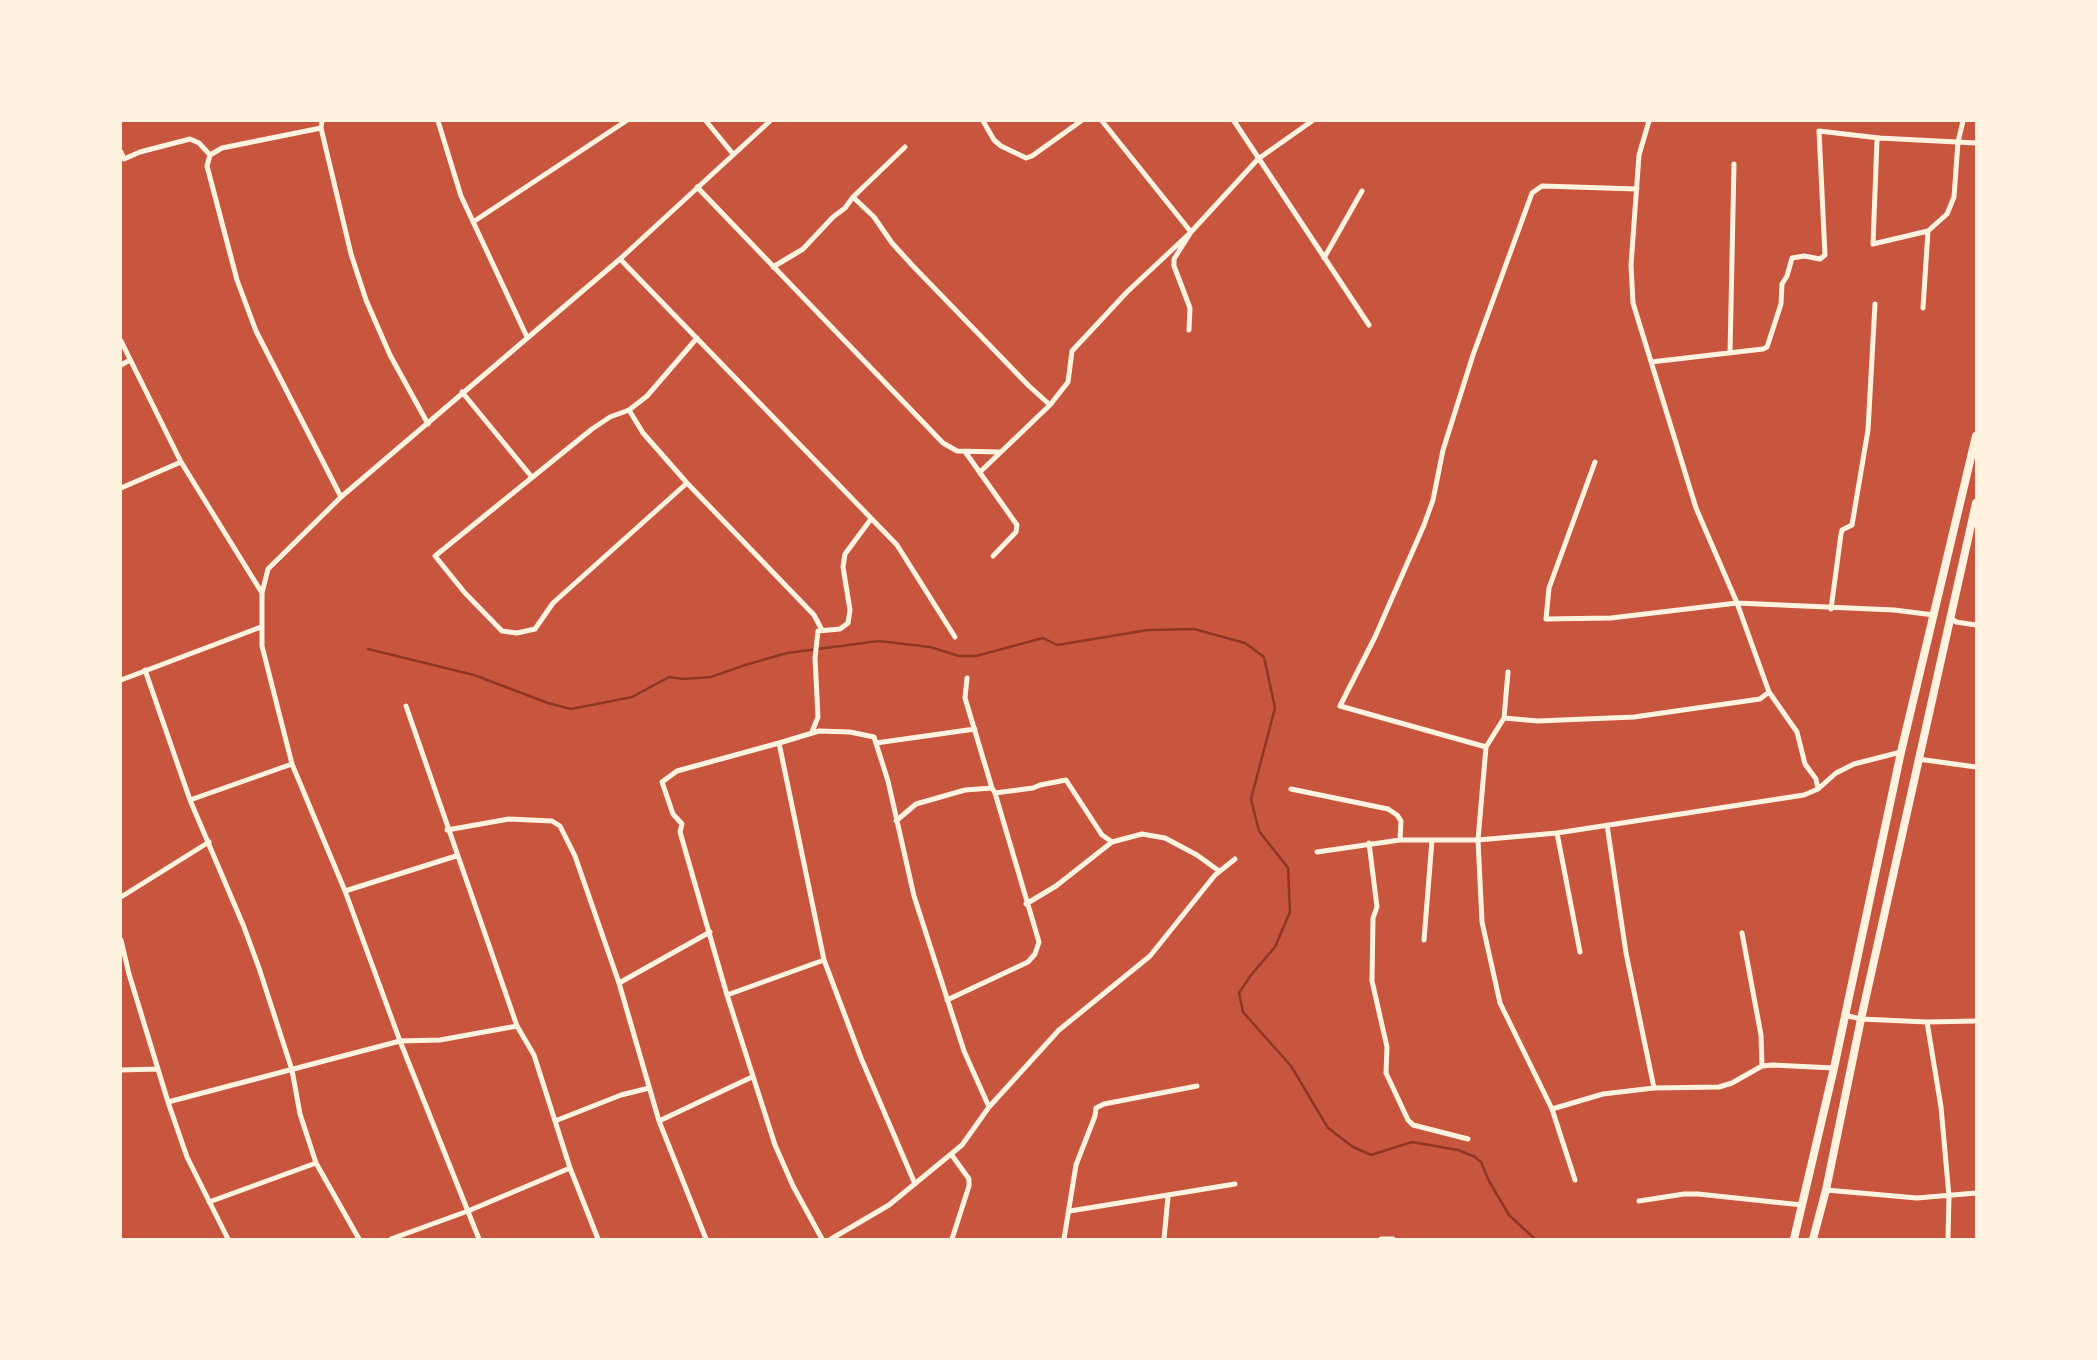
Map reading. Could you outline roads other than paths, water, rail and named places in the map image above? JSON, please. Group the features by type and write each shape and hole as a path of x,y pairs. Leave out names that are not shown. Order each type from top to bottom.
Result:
{"main road":[{"path":"1794,1239 1834,1068 1901,752 1976,436"},
{"path":"1813,1239 1976,503"}],"street":[{"path":"322,121 321,128 351,254 366,300 390,355 428,424"},
{"path":"439,121 461,196 527,337"},
{"path":"473,222 626,121"},
{"path":"706,121 733,154"},
{"path":"479,1239 400,1041 345,891 292,764 262,646 262,593 268,569 341,497 620,259 770,121"},
{"path":"983,121 994,140 1026,158 1081,121"},
{"path":"1102,121 1191,232"},
{"path":"1234,121 1369,326"},
{"path":"980,472 1049,405 1068,382 1072,351 1127,292 1191,232 1258,159 1312,121"},
{"path":"1649,121 1639,155 1631,265 1633,303 1696,508 1737,603 1769,692 1797,732 1805,764 1816,779 1818,789"},
{"path":"1879,138 1873,244 1928,232 1947,214 1954,197 1958,142 1963,121"},
{"path":"321,128 222,148 211,155 207,166 237,279 256,331 341,497"},
{"path":"1651,362 1767,347 1781,304 1782,284 1792,258 1804,256 1820,259 1825,255 1819,131 1976,144"},
{"path":"121,152 124,159 139,152 190,139 199,143 211,155"},
{"path":"773,267 803,249 905,147"},
{"path":"1730,353 1734,164"},
{"path":"1486,747 1340,706 1424,526 1433,500 1443,450 1473,355 1532,193 1542,186 1637,189"},
{"path":"697,187 943,443 966,453 1000,452"},
{"path":"1324,258 1362,191"},
{"path":"853,197 874,217 912,265 1049,405"},
{"path":"1189,330 1190,309 1174,266 1174,259 1191,232"},
{"path":"1923,308 1928,232"},
{"path":"620,259 897,545 955,636"},
{"path":"1831,609 1840,534 1852,525 1868,430 1875,304"},
{"path":"687,483 553,603 535,629 510,633 502,631 465,593 435,556 592,429 610,417 629,410 647,396 697,338"},
{"path":"121,341 181,462 262,593"},
{"path":"121,365 130,359"},
{"path":"462,392 531,476"},
{"path":"629,410 643,433 687,483 814,615 822,631"},
{"path":"966,453 1017,525 1016,532 993,556"},
{"path":"121,488 181,462"},
{"path":"1595,462 1549,588 1545,619 1611,618 1737,603 1894,610 1934,615"},
{"path":"812,732 818,717 814,659 818,631 840,629 848,623 850,610 843,567 845,554 872,519"},
{"path":"1967,542 1976,546"},
{"path":"1950,616 1956,622 1976,625"},
{"path":"121,680 261,627"},
{"path":"145,670 190,800 244,928 292,1070 300,1114 316,1163 359,1239"},
{"path":"1508,672 1504,718 1486,747 1478,840 1482,922 1500,1003 1552,1109 1575,1180"},
{"path":"947,1000 1028,962 1035,954 1039,942 965,698 967,678"},
{"path":"1504,718 1538,721 1634,717 1760,699 1769,692"},
{"path":"406,706 517,1026 534,1055 570,1168 598,1239"},
{"path":"876,743 975,729"},
{"path":"822,1239 793,1186 775,1145 727,995 680,832 681,824 673,814 662,782 677,771 812,732 850,732 874,737 888,781 914,896 964,1051 989,1107"},
{"path":"779,743 824,960 861,1058 915,1184"},
{"path":"1317,852 1400,841 1478,840 1557,833 1804,795 1818,789 1836,773 1854,764 1901,752"},
{"path":"1918,758 1976,767"},
{"path":"190,800 292,764"},
{"path":"896,821 916,804 965,790 1033,788 1066,780 1102,835 1112,842"},
{"path":"1292,789 1388,809 1401,821 1400,841"},
{"path":"447,830 509,819 552,821 560,826 575,856 619,983 659,1121 706,1239"},
{"path":"1607,825 1626,953 1654,1088"},
{"path":"1557,833 1580,951"},
{"path":"1026,904 1090,862 1112,842 1142,834 1165,838 1197,855 1219,871"},
{"path":"1424,940 1432,840"},
{"path":"121,897 209,842"},
{"path":"1368,844 1377,907 1373,918 1372,981 1387,1047 1386,1073 1408,1120 1413,1125 1468,1139"},
{"path":"345,891 456,856"},
{"path":"831,1239 889,1205 951,1154 972,1132 989,1107 1059,1031 1150,956 1219,871 1235,859"},
{"path":"619,983 710,932"},
{"path":"1742,933 1761,1035 1762,1066"},
{"path":"121,940 129,974 187,1157 228,1239"},
{"path":"727,995 824,960"},
{"path":"1844,1015 1861,1019 1976,1021"},
{"path":"1927,1022 1941,1107 1949,1196 1948,1239"},
{"path":"168,1102 400,1041 440,1040 517,1026"},
{"path":"1552,1109 1603,1094 1654,1088 1719,1087 1732,1083 1762,1066 1834,1068"},
{"path":"121,1070 158,1069"},
{"path":"659,1121 752,1077"},
{"path":"1064,1239 1076,1165 1096,1116 1096,1108 1104,1104 1197,1086"},
{"path":"555,1121 621,1095 649,1088"},
{"path":"951,1154 969,1179 952,1239"},
{"path":"209,1202 316,1163"},
{"path":"391,1239 468,1211 570,1168"},
{"path":"1070,1211 1235,1184"},
{"path":"1826,1190 1917,1198 1976,1192"},
{"path":"1639,1201 1698,1194 1802,1205"},
{"path":"1164,1239 1168,1196"},
{"path":"1381,1239 1393,1239"}],"waterway":[{"path":"368,649 474,675 571,709 632,697 669,677 711,677 787,653 879,641 930,647 959,656 976,656 1043,638 1057,645 1148,630 1194,629 1245,643 1264,657 1275,708 1251,799 1259,831 1288,868 1290,912 1275,947 1239,993 1243,1012 1291,1066 1328,1128 1353,1147 1371,1155 1412,1142 1458,1150 1475,1157 1481,1162 1509,1215 1535,1239"}]}
